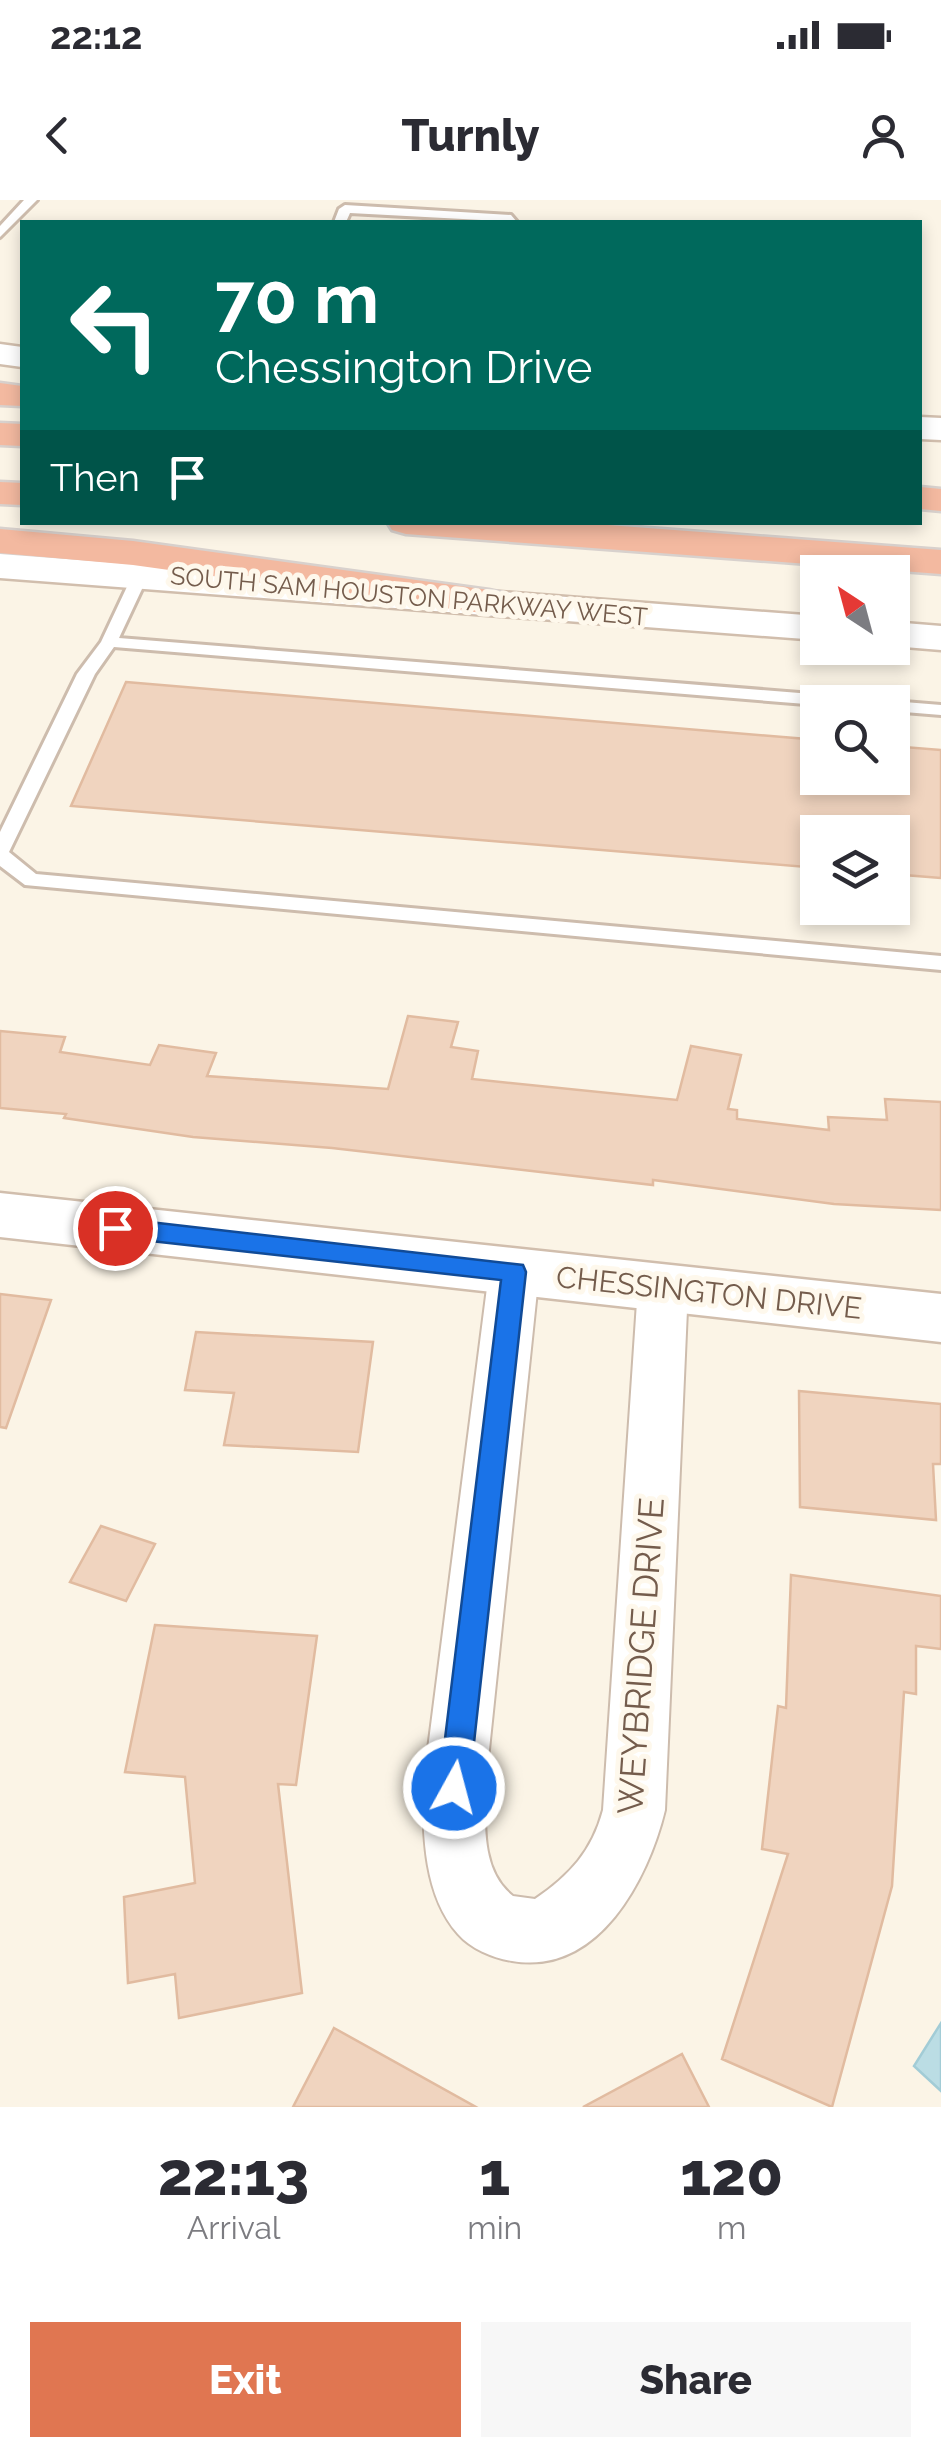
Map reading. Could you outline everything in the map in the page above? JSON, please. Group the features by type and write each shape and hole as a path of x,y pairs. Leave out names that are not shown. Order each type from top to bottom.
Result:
{"highway":[{"path":"446,525 941,562"},
{"path":"0,541 133,553 489,602"}],"main road":[{"name":"SOUTH SAM HOUSTON PARKWAY WEST","path":"0,566 800,627"},
{"path":"910,635 941,638"},
{"name":"CHESSINGTON DRIVE","path":"0,1215 941,1318"}],"street":[{"name":"WEYBRIDGE DRIVE","path":"514,1272 454,1788 454,1845 470,1896 497,1924 542,1932 588,1903 624,1854 634,1810 662,1286"}],"lane":[{"path":"0,234 31,200"},
{"path":"341,220 345,209 511,220"},
{"path":"141,574 109,642 86,674 0,853 12,868 32,880 941,963"},
{"path":"109,642 800,698"},
{"path":"910,707 941,710"}],"water":[{"path":"941,2023 941,2091 914,2066"}],"building":[{"path":"126,682 800,738 800,795 910,795 910,747 941,750 941,878 910,875 910,815 800,815 800,867 71,806"},
{"path":"408,1016 458,1022 451,1047 478,1051 472,1079 677,1100 691,1046 741,1055 728,1109 737,1110 737,1119 829,1130 828,1117 887,1120 885,1099 941,1102 941,1210 834,1204 653,1180 653,1185 332,1148 193,1137 64,1118 66,1114 0,1108 0,1031 65,1037 60,1052 150,1065 159,1045 216,1053 207,1076 388,1089"},
{"path":"0,1294 51,1300 6,1428 0,1427"},
{"path":"196,1332 373,1342 358,1452 224,1445 234,1393 185,1390"},
{"path":"799,1391 941,1404 941,1464 933,1464 936,1520 800,1507"},
{"path":"101,1526 155,1544 126,1601 70,1582"},
{"path":"791,1575 941,1596 941,1649 916,1646 916,1694 904,1692 892,1886 832,2107 722,2059 788,1854 762,1849 778,1706 786,1708"},
{"path":"155,1625 317,1636 296,1785 278,1784 302,1993 179,2018 175,1974 128,1983 124,1897 195,1883 185,1777 125,1772"},
{"path":"334,2028 476,2107 293,2107"},
{"path":"682,2054 709,2107 583,2107"}],"route":[{"path":"115,1228 514,1272 454,1788"}]}
